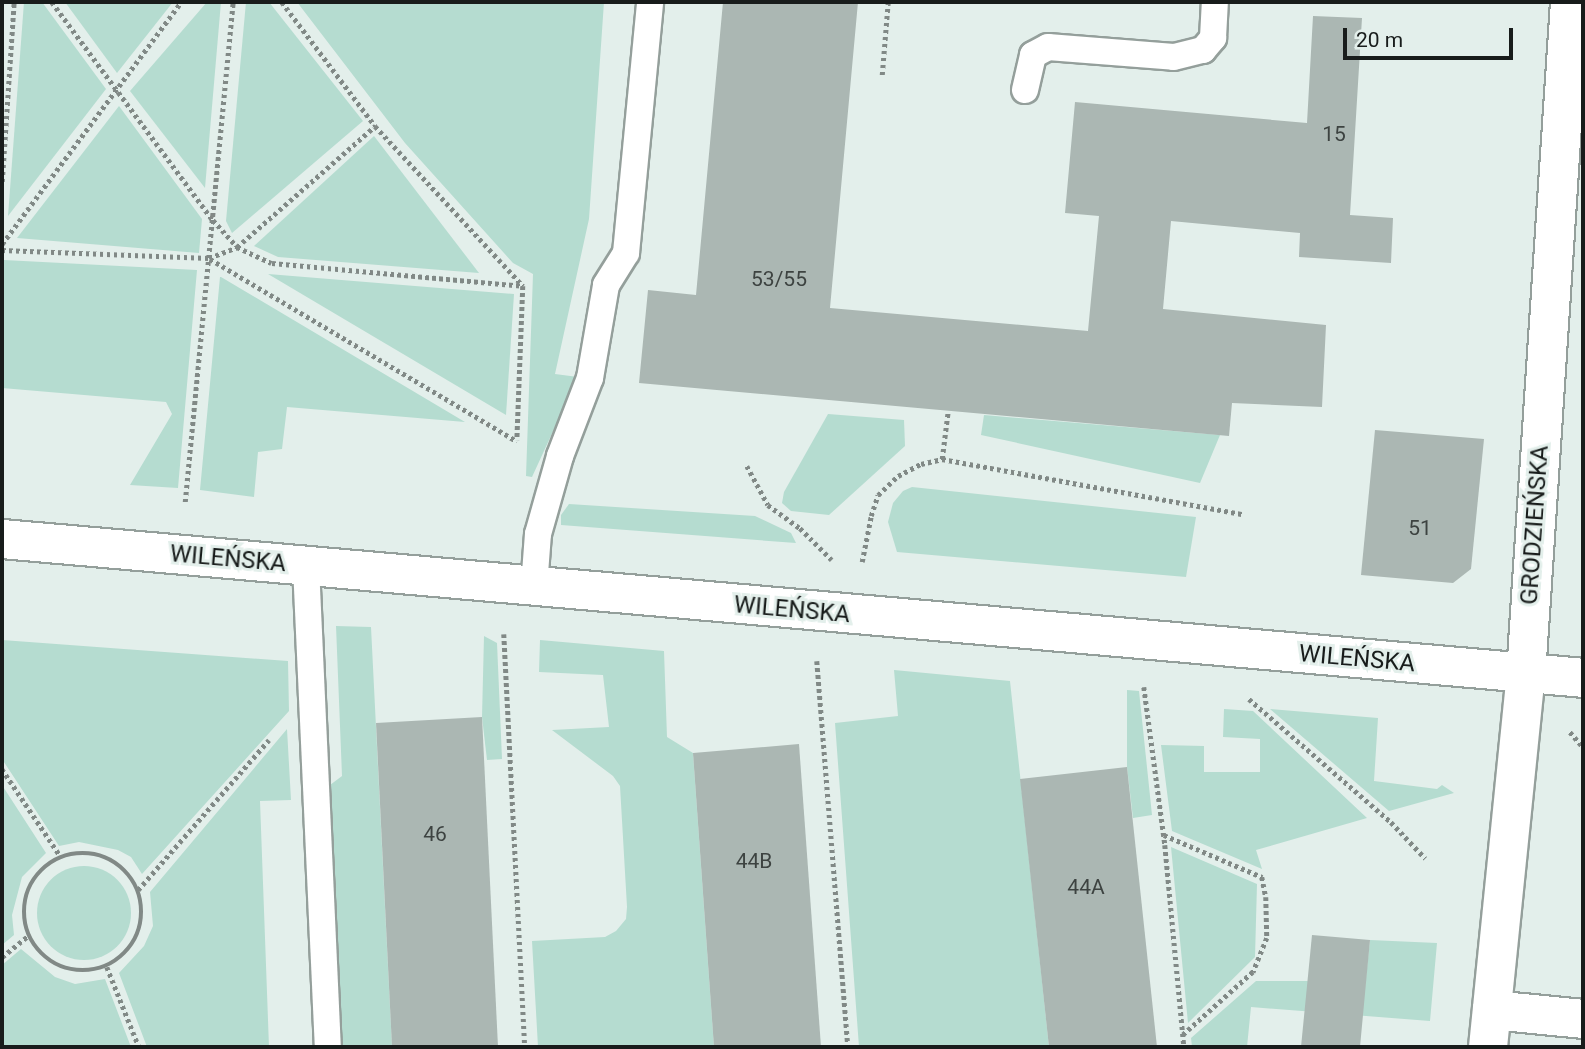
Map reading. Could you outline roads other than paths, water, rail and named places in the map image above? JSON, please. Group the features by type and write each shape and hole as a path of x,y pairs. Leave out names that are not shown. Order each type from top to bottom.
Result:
{"street":[{"name":"GRODZIEŃSKA","path":"1488,1047 1526,674 1570,2"},
{"name":"WILEŃSKA","path":"2,539 1583,678"},
{"path":"1492,1010 1583,1019"}],"lane":[{"path":"534,587 538,534 560,456 590,378 606,285 625,253 650,2"},
{"path":"1025,90 1033,55 1048,47 1174,57 1203,50 1213,38 1215,2"},
{"path":"306,566 328,1047"}]}
